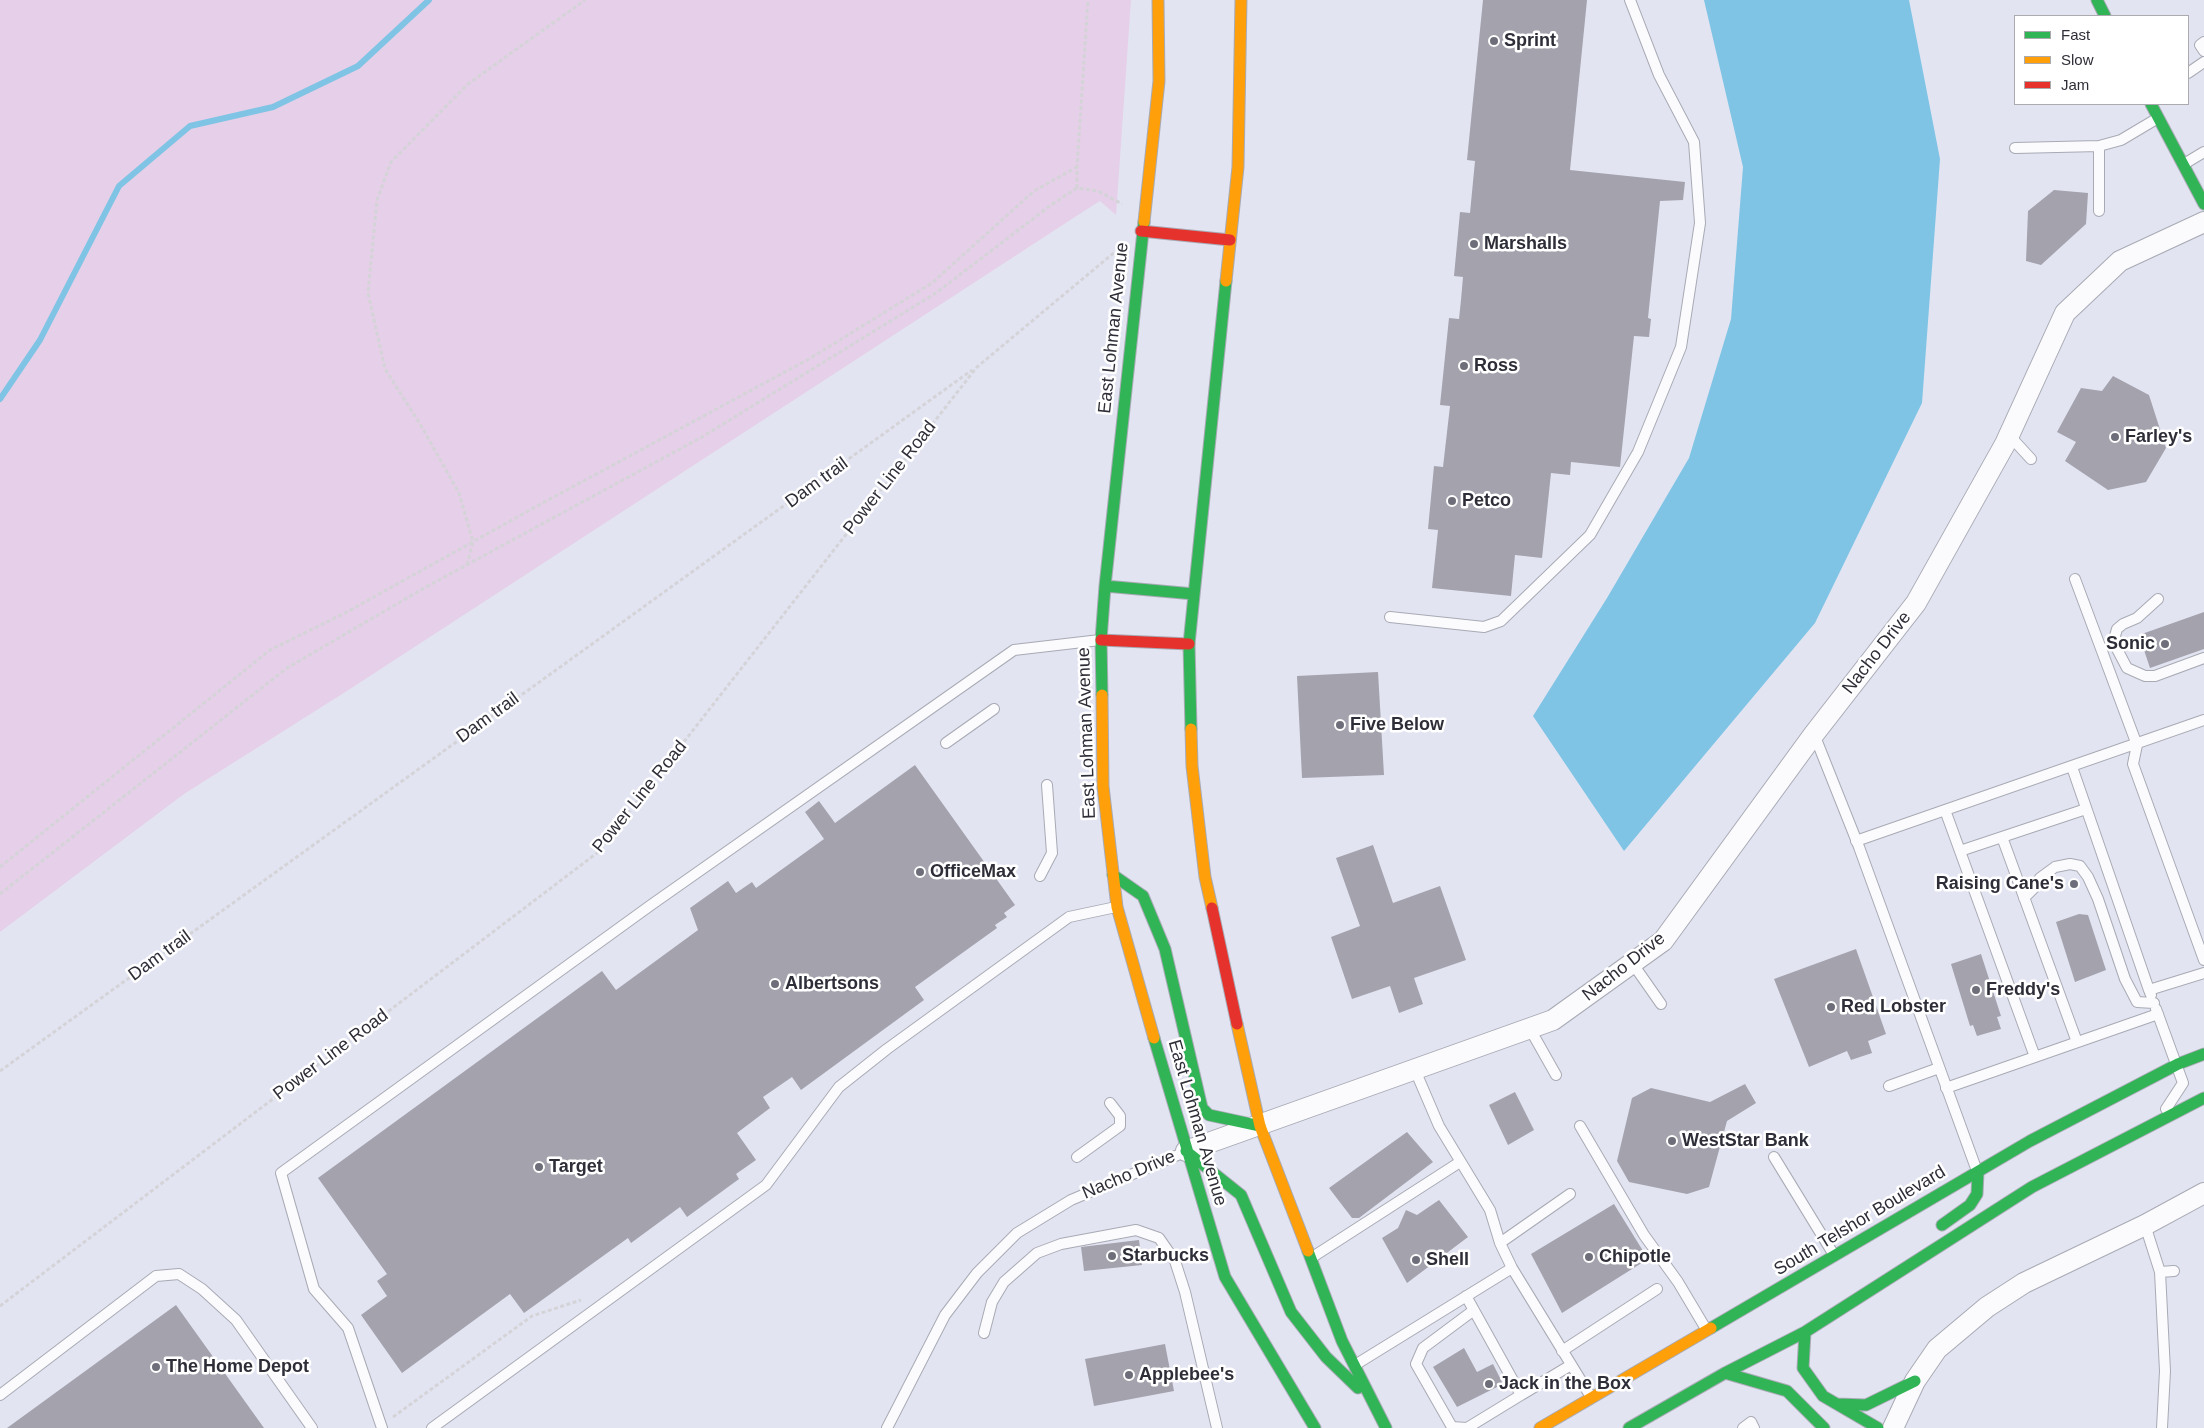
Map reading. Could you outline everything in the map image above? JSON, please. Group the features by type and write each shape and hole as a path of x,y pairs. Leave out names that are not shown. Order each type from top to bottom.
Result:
{"main road":[{"name":"East Lohman Avenue","path":"1158,0 1159,81 1141,231 1101,640 1103,786 1117,907 1186,1151 1225,1277 1315,1428"},
{"path":"1241,0 1238,167 1189,644 1192,766 1205,877 1260,1126 1342,1341 1386,1428"},
{"path":"2097,0 2104,15"},
{"path":"2152,105 2204,204"},
{"path":"1141,231 1230,240"},
{"path":"1105,586 1194,594"},
{"path":"1101,640 1189,644"},
{"path":"1113,875 1143,896 1164,949 1202,1108 1209,1115 1260,1126"},
{"name":"South Telshor Boulevard","path":"1540,1428 2030,1141 2178,1064 2204,1054"},
{"path":"1629,1428 1725,1373 1805,1332 2032,1187 2158,1120 2204,1098"},
{"path":"1186,1151 1241,1195 1291,1312 1326,1357 1374,1403"},
{"path":"1934,1231 1970,1205 1977,1194 1978,1172"},
{"path":"1840,1310 1856,1285"},
{"path":"1805,1332 1803,1368 1823,1396 1878,1428"},
{"path":"1725,1373 1787,1391 1824,1428"},
{"path":"1837,1404 1866,1405 1915,1380"}],"street":[{"name":"Nacho Drive","path":"1186,1151 1553,1020 1663,941 1814,734 1916,603 2009,435 2065,313 2120,261 2204,222"},
{"path":"1893,1428 1915,1380 1937,1349 1987,1307 2024,1283 2145,1225 2204,1193"}],"lane":[{"path":"1390,617 1484,627 1501,620 1590,535 1638,452 1680,347 1700,223 1694,142 1659,75 1630,0"},
{"path":"2204,42 2200,45 2204,51"},
{"path":"2189,72 2204,62"},
{"path":"2015,148 2099,146 2121,140 2159,118"},
{"path":"2099,146 2099,211"},
{"path":"2183,164 2204,152"},
{"path":"2009,435 2031,459"},
{"path":"2075,579 2137,745 2133,764 2204,960"},
{"path":"2158,599 2137,618 2123,624 2118,629 2115,636 2117,649 2127,668 2145,676 2155,676 2204,658"},
{"path":"382,1427 348,1328 314,1289 281,1173 651,905 1014,650 1101,640"},
{"path":"946,743 994,709"},
{"path":"1856,841 2137,745 2204,720"},
{"path":"1814,734 1856,841 1978,1172"},
{"path":"2072,767 2149,990 2178,1064 2183,1083 2158,1120"},
{"path":"1040,876 1052,853 1048,785"},
{"path":"1960,851 2086,809"},
{"path":"1945,810 2035,1057"},
{"path":"2002,837 2077,1042"},
{"path":"2024,898 2034,888 2040,878 2055,867 2070,864 2080,866 2088,877 2098,899 2125,979 2137,1002 2154,1003"},
{"path":"432,1428 766,1186 840,1087 887,1049 1069,917 1117,907"},
{"path":"1633,964 1661,1004"},
{"path":"2149,990 2204,973"},
{"path":"1946,1088 2158,1014"},
{"path":"1530,1029 1556,1075"},
{"path":"1889,1086 1939,1068"},
{"path":"1415,1070 1439,1126 1490,1210 1500,1243 1512,1268 1591,1398"},
{"path":"1077,1157 1120,1126 1120,1116 1110,1103"},
{"path":"1580,1126 1644,1235 1678,1282 1707,1331"},
{"name":"Nacho Drive","path":"887,1428 944,1315 977,1273 1017,1233 1071,1200 1186,1151"},
{"path":"1774,1157 1835,1255"},
{"path":"1311,1258 1460,1162"},
{"path":"1500,1243 1570,1194"},
{"path":"2145,1225 2160,1272 2166,1371 2162,1428"},
{"path":"984,1333 992,1302 1004,1282 1037,1253 1061,1244 1136,1230 1159,1238 1175,1261 1185,1292 1217,1428"},
{"path":"1354,1365 1512,1268"},
{"path":"2160,1272 2174,1271"},
{"path":"0,1395 156,1276 179,1274 202,1289 236,1320 312,1428"},
{"path":"1562,1351 1657,1289"},
{"path":"1466,1296 1521,1395"},
{"path":"1474,1310 1423,1348 1416,1364 1452,1427 1467,1428 1571,1366"},
{"path":"1743,1428 1751,1422 1754,1428"}],"path":[{"path":"467,565 473,542 459,493 420,424 385,369 368,293 377,200 391,162 468,84 585,0"},
{"path":"1077,188 1088,0"},
{"path":"0,868 270,650 345,613 809,359 932,283 1034,191 1077,167"},
{"path":"0,894 287,668 467,565 702,437 936,293 1051,205 1077,188 1098,191 1122,204 1141,231"},
{"name":"Power Line Road","path":"0,1306 597,853 977,367 1141,231"},
{"name":"Dam trail","path":"0,1071 977,367"},
{"path":"382,1427 532,1316 588,1298"}],"shaded area":[{"path":"0,0 1131,0 1116,215 1100,201 1078,215 350,689 184,794 0,932"}],"water":[{"path":"1704,0 1909,0 1940,159 1922,403 1815,623 1624,851 1533,716 1607,598 1689,458 1731,319 1743,167"}],"building":[{"path":"1483,0 1587,0 1570,170 1685,182 1683,200 1660,201 1648,318 1651,319 1649,337 1634,336 1620,467 1571,462 1570,475 1551,473 1542,558 1515,555 1511,596 1432,588 1438,530 1428,529 1434,466 1443,467 1450,406 1440,405 1449,318 1459,319 1463,277 1454,276 1460,212 1470,213 1475,161 1467,160"},
{"path":"2054,190 2088,193 2086,224 2041,265 2026,261 2028,211"},
{"name":"Farley's","path":"2113,376 2149,395 2166,448 2146,482 2108,490 2065,461 2076,442 2057,432 2081,388 2102,391"},
{"name":"Sonic","path":"2204,612 2204,649 2150,668 2139,635"},
{"name":"Five Below","path":"1378,672 1384,775 1302,778 1297,676"},
{"path":"915,765 1015,905 1004,913 1007,917 995,925 997,928 915,987 924,1000 801,1090 792,1077 763,1097 770,1108 737,1133 756,1160 736,1174 739,1179 687,1217 680,1207 631,1243 628,1238 524,1313 510,1294 402,1373 361,1315 387,1296 377,1281 387,1274 318,1178 602,971 616,990 698,930 690,908 728,881 736,893 752,882 756,888 824,839 805,812 819,801 835,823"},
{"path":"1373,845 1393,903 1440,886 1466,960 1414,978 1423,1004 1399,1013 1390,986 1352,999 1331,937 1360,926 1336,858"},
{"path":"2079,914 2088,915 2106,970 2075,982 2056,922"},
{"name":"Red Lobster","path":"1856,949 1886,1034 1868,1041 1872,1053 1851,1060 1847,1051 1809,1067 1774,979"},
{"name":"Freddy's","path":"1981,954 2001,1016 1997,1017 2001,1029 1977,1036 1973,1025 1970,1026 1951,964"},
{"name":"WestStar Bank","path":"1745,1084 1756,1103 1727,1121 1709,1187 1687,1194 1629,1182 1617,1161 1632,1098 1651,1088 1710,1102"},
{"path":"1515,1092 1534,1130 1508,1145 1489,1105"},
{"path":"1407,1132 1433,1162 1359,1218 1352,1218 1329,1188"},
{"name":"Shell","path":"1439,1200 1468,1237 1407,1283 1382,1238 1398,1228 1406,1210 1417,1215"},
{"name":"Chipotle","path":"1614,1204 1648,1259 1562,1313 1531,1254"},
{"name":"Starbucks","path":"1139,1240 1142,1265 1084,1271 1081,1247"},
{"name":"The Home Depot","path":"176,1305 264,1428 7,1428"},
{"name":"Applebee's","path":"1165,1344 1174,1391 1094,1406 1085,1359"},
{"path":"1464,1348 1477,1372 1493,1364 1503,1384 1457,1407 1433,1367"}],"waterway":[{"path":"0,399 40,340 119,186 190,126 273,107 358,66 429,0"}],"traffic: fast":[{"path":"2097,0 2104,15"},
{"path":"2152,105 2204,204"},
{"path":"1102,695 1101,640 1105,586 1144,222"},
{"path":"1191,729 1189,644 1226,281"},
{"path":"1105,586 1194,594"},
{"path":"1113,875 1143,896 1165,949 1202,1108 1209,1115 1260,1126"},
{"path":"1154,1038 1225,1277 1315,1428"},
{"path":"1711,1328 2030,1141 2178,1064 2204,1054"},
{"path":"1629,1428 1725,1373 1805,1332 2032,1187 2204,1098"},
{"path":"1186,1151 1241,1195 1291,1312 1326,1357 1358,1388"},
{"path":"1942,1225 1970,1205 1977,1194 1978,1172"},
{"path":"1308,1251 1342,1341 1386,1428"},
{"path":"1805,1332 1803,1368 1823,1396 1878,1428"},
{"path":"1725,1373 1787,1391 1824,1428"},
{"path":"1837,1404 1866,1405 1915,1381"}],"traffic: slow":[{"path":"1144,222 1159,81 1158,0"},
{"path":"1226,281 1238,167 1241,0"},
{"path":"1102,695 1103,786 1117,907 1154,1038"},
{"path":"1191,729 1192,766 1205,877 1212,908"},
{"path":"1237,1024 1260,1126 1308,1251"},
{"path":"1540,1428 1711,1328"}],"traffic: jam":[{"path":"1141,231 1230,240"},
{"path":"1101,640 1189,644"},
{"path":"1212,908 1237,1024"}],"place":[{"name":"Sprint","path":"1494,41"},
{"name":"Marshalls","path":"1474,244"},
{"name":"Ross","path":"1464,366"},
{"name":"Farley's","path":"2115,437"},
{"name":"Petco","path":"1452,501"},
{"name":"Sonic","path":"2165,644"},
{"name":"Five Below","path":"1340,725"},
{"name":"OfficeMax","path":"920,872"},
{"name":"Raising Cane's","path":"2074,884"},
{"name":"Albertsons","path":"775,984"},
{"name":"Freddy's","path":"1976,990"},
{"name":"Red Lobster","path":"1831,1007"},
{"name":"WestStar Bank","path":"1672,1141"},
{"name":"Target","path":"539,1167"},
{"name":"Starbucks","path":"1112,1256"},
{"name":"Chipotle","path":"1589,1257"},
{"name":"Shell","path":"1416,1260"},
{"name":"The Home Depot","path":"156,1367"},
{"name":"Applebee's","path":"1129,1375"},
{"name":"Jack in the Box","path":"1489,1384"}]}
